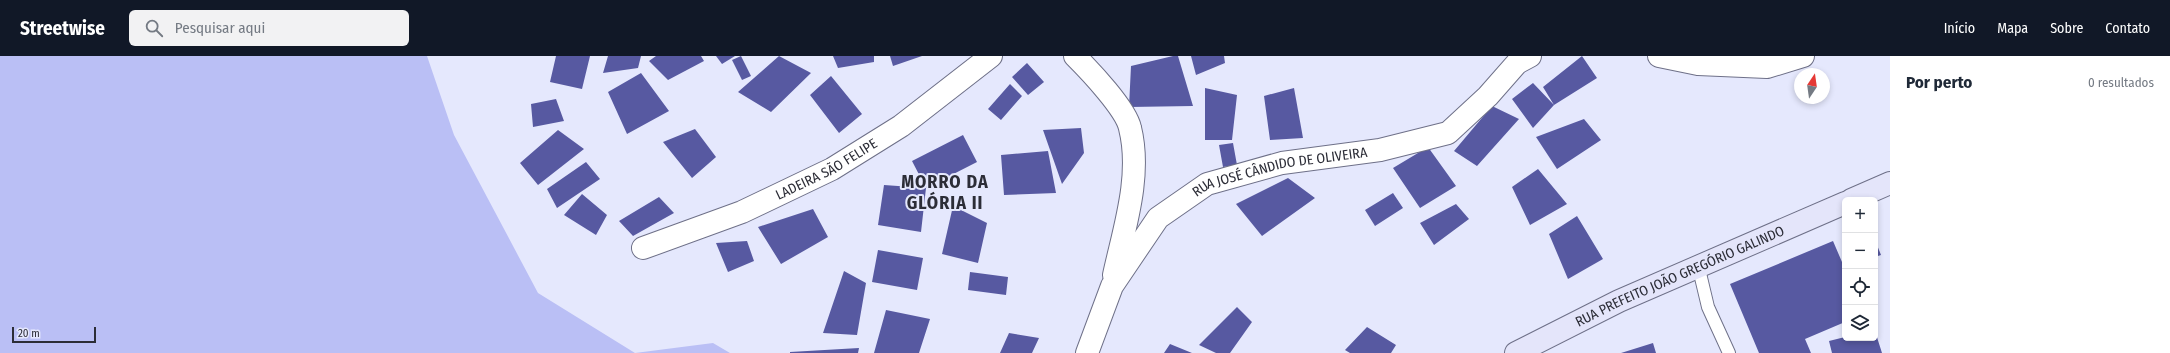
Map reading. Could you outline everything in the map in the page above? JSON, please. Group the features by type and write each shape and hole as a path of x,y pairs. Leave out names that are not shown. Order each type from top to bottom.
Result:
{"main road":[{"path":"1858,197 1890,183"},
{"name":"RUA PREFEITO JOÃO GREGÓRIO GALINDO","path":"1516,353 1619,301 1698,265 1842,204"}],"street":[{"name":"LADEIRA SÃO FELIPE","path":"643,248 742,212 832,169 900,126 991,56"},
{"path":"1075,56 1112,97 1130,127 1134,168 1128,210 1112,286"},
{"name":"RUA JOSÉ CÂNDIDO DE OLIVEIRA","path":"1087,353 1112,286 1158,218 1207,184 1282,163 1380,150 1448,133 1488,96 1517,63 1530,56"},
{"path":"1659,56 1698,64 1773,61 1803,56"}],"lane":[{"path":"1698,265 1708,307 1730,353"}],"shaded area":[{"path":"0,56 427,56 454,135 538,293 635,353 0,353"},
{"path":"713,343 730,353 635,353"}],"building":[{"path":"556,56 590,56 582,89 550,82"},
{"path":"608,56 641,56 638,68 603,73"},
{"path":"656,56 701,56 704,61 668,80 649,61"},
{"path":"716,56 735,56 722,64"},
{"path":"741,56 751,76 742,80 732,60"},
{"path":"779,56 811,73 771,112 738,92"},
{"path":"833,56 874,56 874,62 838,68"},
{"path":"890,56 922,56 893,66"},
{"path":"1178,56 1193,106 1129,107 1131,66"},
{"path":"1191,56 1224,56 1225,63 1196,75"},
{"path":"1582,56 1597,78 1554,105 1543,87"},
{"path":"1027,63 1044,82 1028,95 1012,77"},
{"path":"641,73 669,111 627,134 608,92"},
{"path":"831,76 862,114 839,133 810,95"},
{"path":"1533,83 1554,105 1533,128 1512,99"},
{"path":"1010,84 1022,96 1001,120 988,109"},
{"path":"1205,88 1237,95 1232,140 1205,140"},
{"path":"1294,88 1303,138 1270,140 1264,96"},
{"path":"556,99 564,121 533,127 531,104"},
{"path":"1492,106 1519,119 1477,166 1454,151"},
{"path":"1584,119 1601,140 1557,169 1536,137"},
{"path":"1081,128 1084,153 1062,184 1043,130"},
{"path":"695,129 716,157 692,178 663,142"},
{"path":"558,130 584,149 538,185 520,163"},
{"path":"963,135 977,162 926,188 912,161"},
{"path":"1233,143 1237,165 1223,167 1219,145"},
{"path":"1428,147 1456,186 1420,208 1393,168"},
{"path":"1048,151 1056,193 1004,195 1001,155"},
{"path":"586,162 600,179 557,208 547,189"},
{"path":"1538,169 1567,204 1530,225 1512,187"},
{"path":"1288,178 1315,198 1262,236 1236,204"},
{"path":"884,185 926,188 921,232 878,225"},
{"path":"1393,193 1403,208 1375,226 1365,210"},
{"path":"582,194 607,215 596,235 564,215"},
{"path":"659,197 674,213 633,236 619,221"},
{"path":"1456,204 1469,219 1434,245 1420,223"},
{"path":"953,206 987,223 978,263 942,254"},
{"path":"813,209 828,237 781,264 758,227"},
{"path":"1577,216 1603,259 1568,279 1549,234"},
{"path":"747,241 754,261 728,272 716,243"},
{"path":"1833,241 1842,262 1842,323 1805,339 1811,353 1759,353 1730,284"},
{"path":"1878,248 1881,255 1878,256"},
{"path":"878,250 923,258 917,290 872,282"},
{"path":"844,271 866,283 857,335 823,333"},
{"path":"970,272 1008,277 1006,295 968,290"},
{"path":"1237,307 1252,322 1230,353 1216,353 1199,345"},
{"path":"886,310 930,319 919,353 874,353"},
{"path":"1367,327 1396,345 1391,353 1350,353 1345,350"},
{"path":"1009,333 1039,338 1032,353 1000,353"},
{"path":"1842,338 1842,341 1878,340 1882,353 1832,353 1829,341"},
{"path":"1653,343 1656,353 1621,353"},
{"path":"1170,344 1192,353 1164,353"},
{"path":"859,348 858,353 790,353 790,352"}],"district":[{"name":"MORRO DA GLÓRIA II","path":"945,192"}]}
